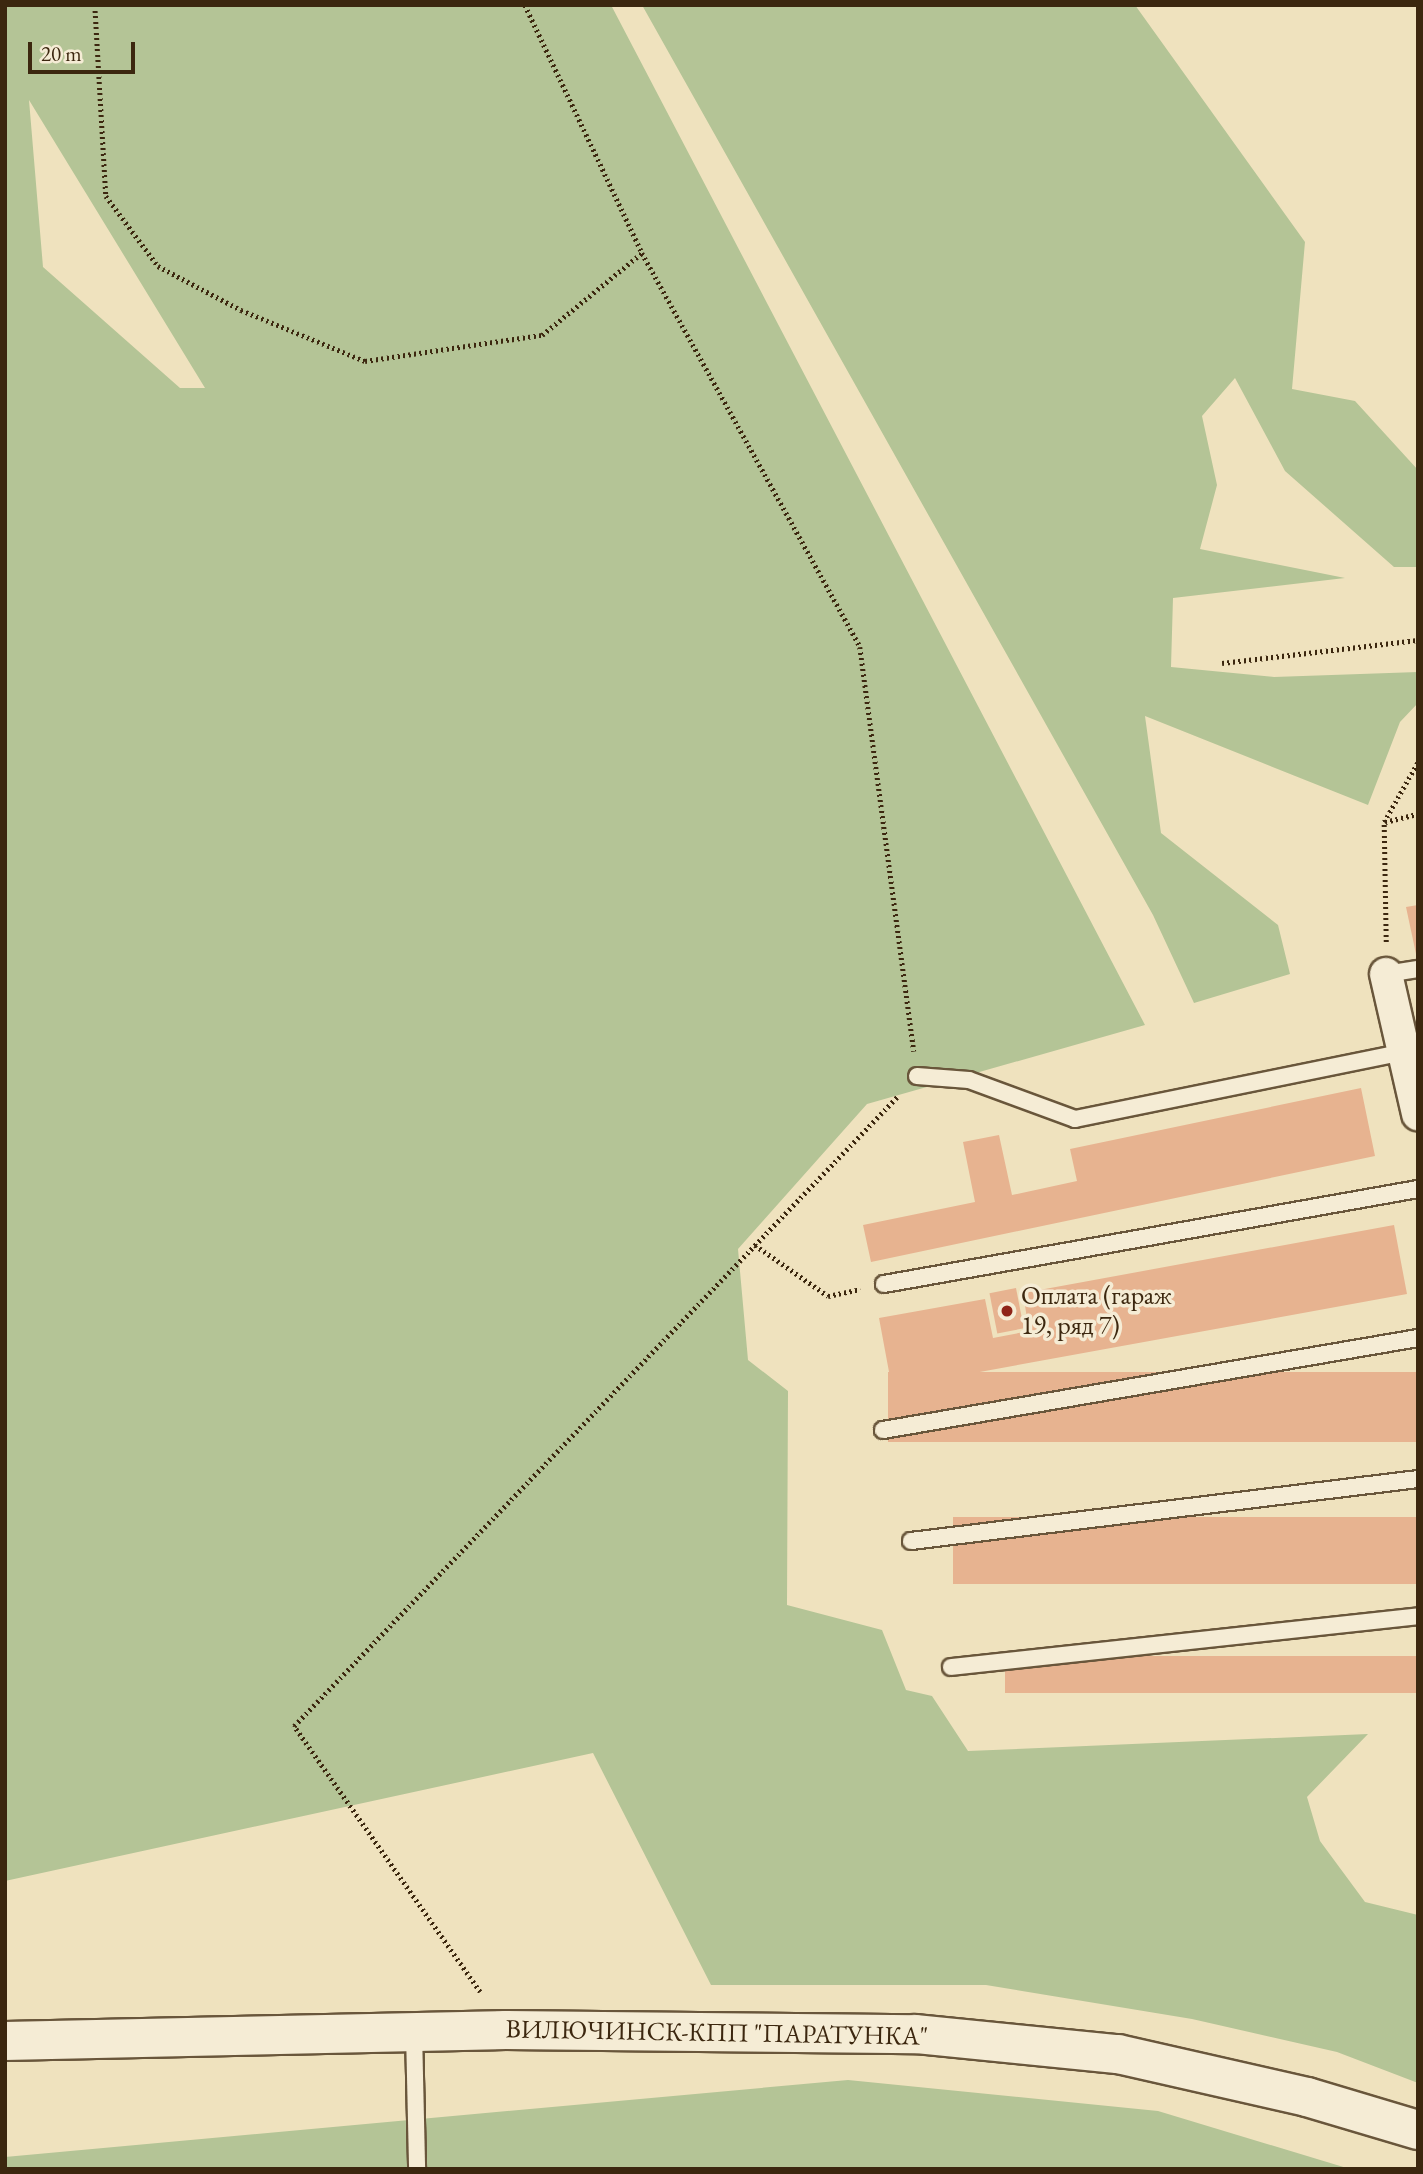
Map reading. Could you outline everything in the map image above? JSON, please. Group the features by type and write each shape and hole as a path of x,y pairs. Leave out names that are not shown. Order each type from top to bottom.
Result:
{"main road":[{"name":"ВИЛЮЧИНСК-КПП \"ПАРАТУНКА\"","path":"5,2042 506,2030 916,2034 1118,2054 1307,2097 1418,2130"}],"street":[{"path":"1386,974 1418,1114"}],"lane":[{"path":"1386,974 1418,969"},
{"path":"917,1076 969,1080 1076,1119 1404,1052"},
{"path":"884,1284 1418,1189"},
{"path":"883,1430 1418,1338"},
{"path":"911,1541 1418,1479"},
{"path":"951,1667 1418,1616"},
{"path":"414,2032 417,2169"}],"path":[{"path":"95,5 106,196 158,266 241,310 365,361 542,335 642,253"},
{"path":"506,2030 294,1726 917,1076 860,647 642,253 525,5"},
{"path":"1222,663 1418,640"},
{"path":"1386,974 1384,822 1418,762"},
{"path":"1384,822 1418,814"},
{"path":"755,1245 828,1296 884,1284"}],"green space":[{"path":"5,5 611,5 1145,1025 867,1104 738,1249 748,1360 788,1391 787,1605 882,1630 906,1690 932,1696 968,1751 1368,1734 1307,1797 1320,1841 1365,1902 1418,1915 1418,2083 1337,2052 1192,2019 986,1985 711,1985 593,1753 5,1881","holes":["29,100 205,388 180,388 43,267"]},
{"path":"642,5 1135,5 1305,242 1292,389 1355,401 1418,470 1418,567 1394,567 1285,471 1235,378 1202,416 1217,485 1200,549 1345,578 1173,598 1171,667 1274,677 1418,672 1418,703 1400,722 1368,805 1145,716 1161,833 1278,925 1290,974 1194,1003 1153,915"},
{"path":"848,2080 1158,2111 1350,2169 5,2169 5,2157"}],"building":[{"path":"1418,905 1418,954 1416,954 1406,907"},
{"path":"1361,1088 1375,1156 871,1262 863,1225 975,1202 963,1142 999,1135 1012,1195 1077,1181 1070,1149"},
{"path":"1394,1225 1407,1294 892,1388 879,1318 985,1299 993,1338 1029,1331 1023,1293"},
{"name":"Оплата (гараж 19, ряд 7)","path":"1016,1288 1024,1328 997,1333 989,1293"},
{"path":"888,1372 1418,1372 1418,1442 888,1442"},
{"path":"953,1517 1418,1517 1418,1584 953,1584"},
{"path":"1005,1656 1418,1656 1418,1693 1005,1693"}],"place":[{"name":"Оплата (гараж 19, ряд 7)","path":"1007,1311"}]}
